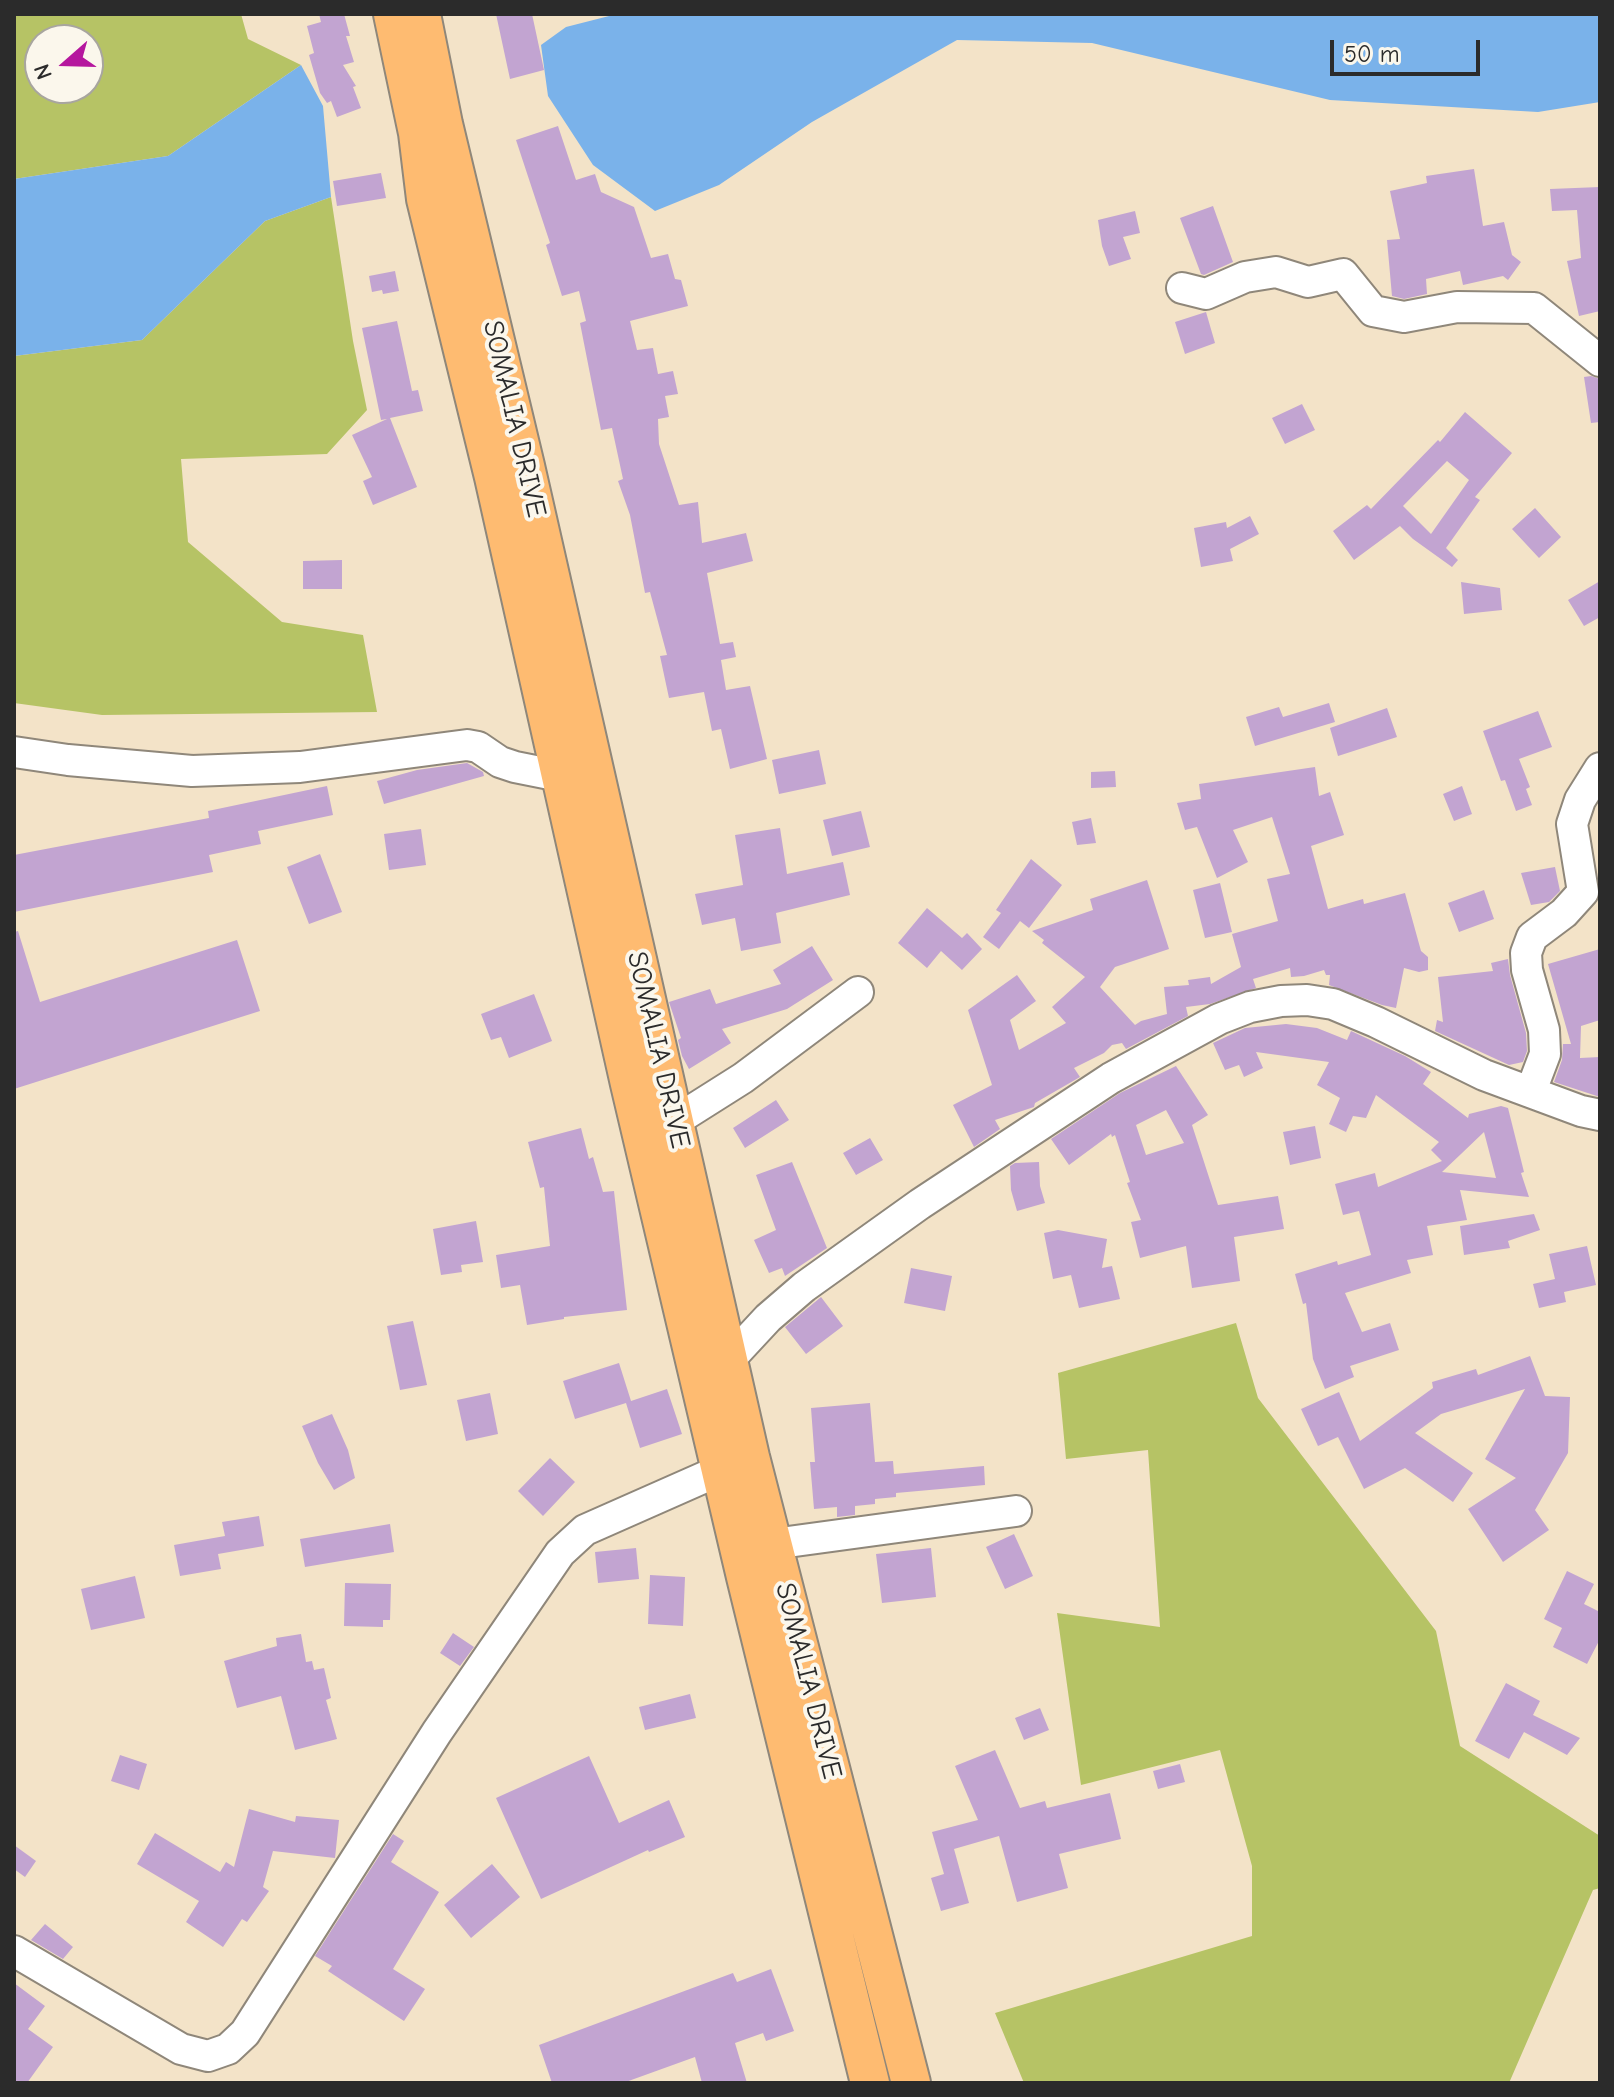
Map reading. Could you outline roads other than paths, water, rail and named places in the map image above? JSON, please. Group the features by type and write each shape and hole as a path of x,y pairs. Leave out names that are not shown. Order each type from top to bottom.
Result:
{"main road":[{"name":"SOMALIA DRIVE","path":"393,14 418,133 426,199 494,477 560,776 746,1577 870,2083"},
{"name":"SOMALIA DRIVE","path":"421,14 443,124 525,466 728,1361 911,2083"}],"street":[{"path":"1182,288 1206,294 1245,277 1276,272 1308,282 1343,274 1373,311 1404,317 1457,307 1534,308 1600,361"},
{"path":"14,752 192,771 300,767 467,745 478,747 500,762 515,767 560,776"},
{"path":"1531,1091 1545,1054 1544,1030 1527,970 1526,953 1532,937 1564,913 1583,892 1572,824 1580,800 1600,768"},
{"path":"675,1121 743,1078 858,992"},
{"path":"728,1361 768,1318 804,1287 920,1204 1111,1078 1219,1019 1250,1007 1307,1000 1333,1004 1484,1075 1581,1111 1600,1115"},
{"path":"14,1951 181,2049 208,2056 228,2049 245,2033 437,1732 560,1553 585,1530 723,1469"},
{"path":"773,1544 1016,1511"}],"water":[{"path":"617,14 1600,14 1600,102 1538,112 1330,100 1092,43 957,40 812,122 719,185 655,211 593,165 548,96 541,45 566,27"},
{"path":"301,65 323,106 331,197 265,221 142,340 14,356 14,179 168,156"}]}
